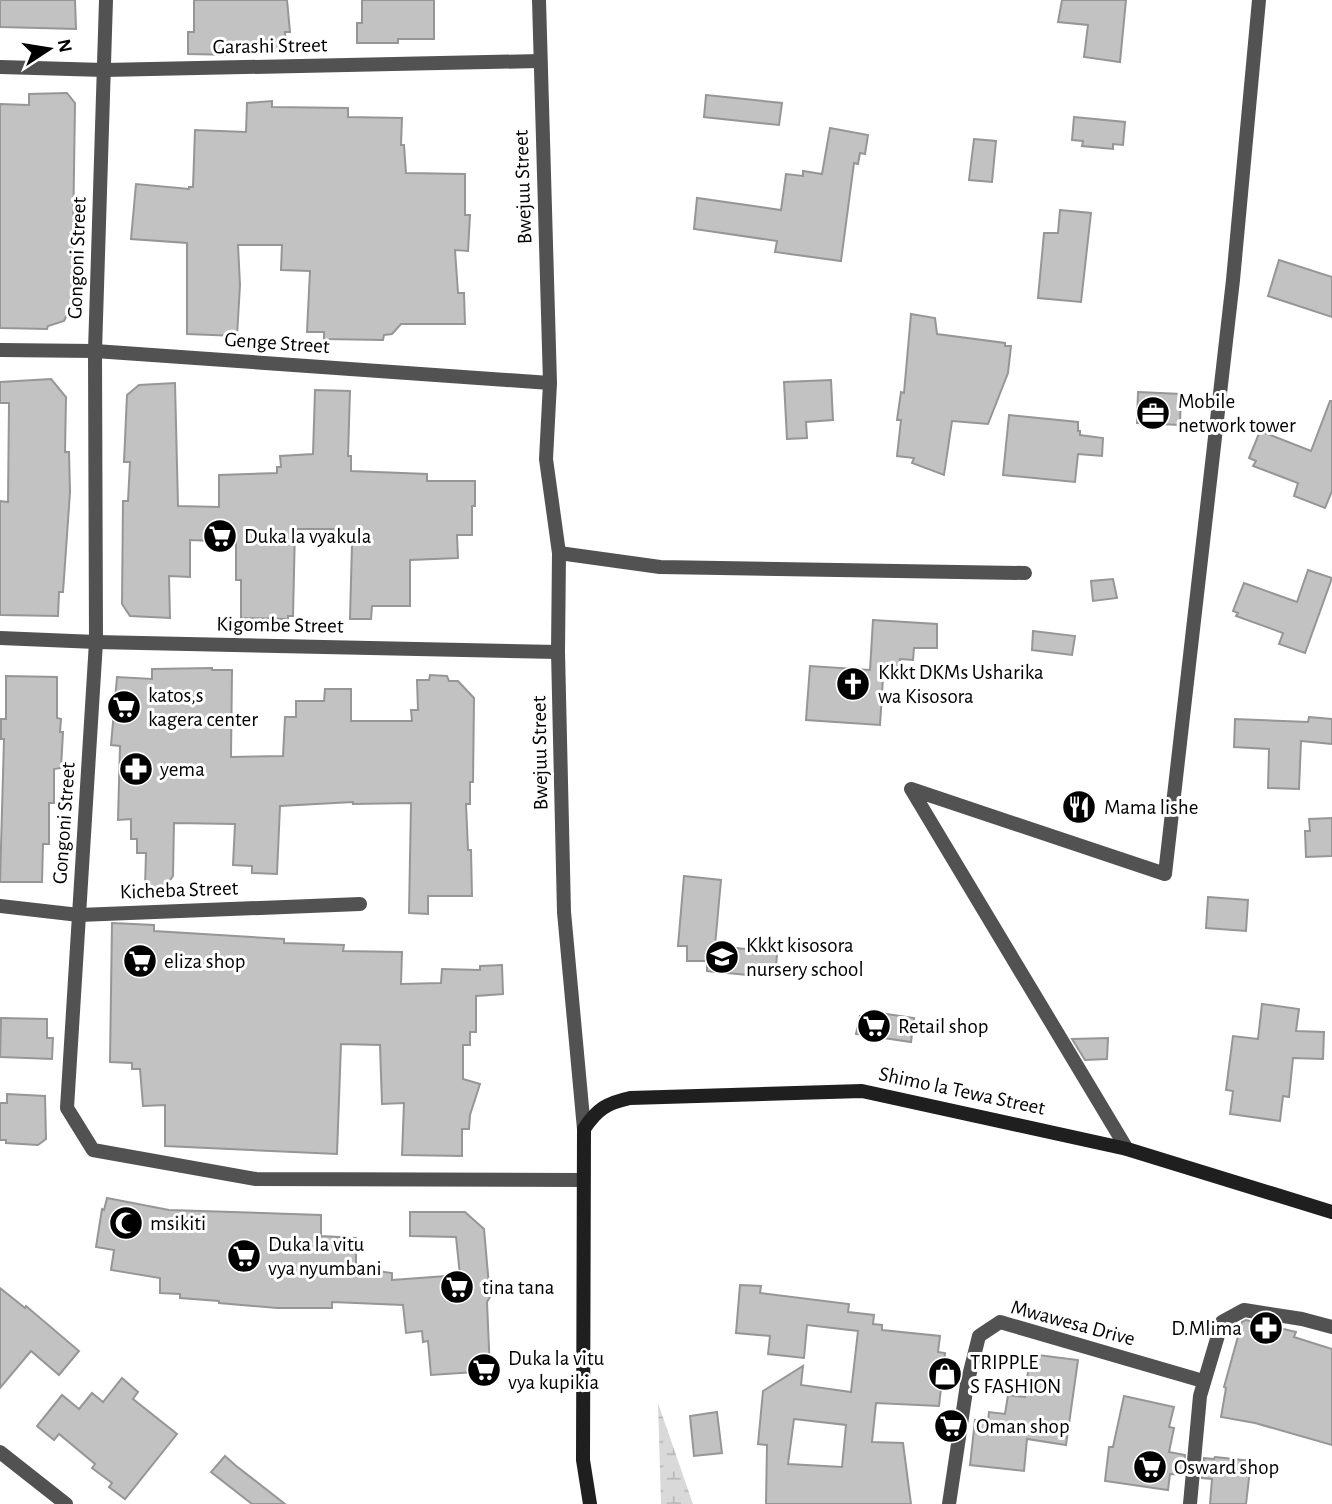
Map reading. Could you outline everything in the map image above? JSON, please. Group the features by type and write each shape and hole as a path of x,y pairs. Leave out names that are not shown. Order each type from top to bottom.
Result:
{"street":[{"name":"Gongoni Street","path":"106,0 95,351 96,642 67,1108 93,1150 256,1179 583,1180"},
{"name":"Bwejuu Street","path":"540,0 550,383 546,459 559,553 558,652 564,912 584,1129 583,1460 590,1504"},
{"path":"1127,1149 911,789 1165,874 1231,293 1259,0"},
{"name":"Garashi Street","path":"0,67 104,70 540,61"},
{"name":"Genge Street","path":"0,350 95,351 550,383"},
{"path":"559,553 660,567 1026,573"},
{"name":"Kigombe Street","path":"0,638 558,652"},
{"name":"Kicheba Street","path":"0,906 79,915 360,904"},
{"name":"Shimo la Tewa Street","path":"584,1129 592,1116 609,1102 630,1098 862,1091 1127,1149 1332,1212"},
{"path":"1190,1504 1203,1381 1222,1322 1244,1310 1302,1319 1332,1327"},
{"name":"Mwawesa Drive","path":"949,1504 967,1384 979,1336 1000,1322 1203,1381"},
{"path":"0,1452 66,1504"}],"green space":[{"path":"658,1403 693,1504 661,1504"}],"building":[{"path":"0,0 75,0 76,29 0,27"},
{"path":"194,0 287,0 290,32 285,32 286,50 237,55 188,54 188,32 194,32"},
{"path":"362,0 434,0 434,39 398,39 398,43 357,43 357,23 362,23"},
{"path":"1062,0 1126,0 1120,62 1084,57 1088,25 1058,22"},
{"path":"67,93 75,103 72,305 64,321 48,326 47,329 0,328 0,104 29,105 29,94"},
{"path":"706,95 782,103 779,125 704,117"},
{"path":"272,101 272,107 348,108 348,117 402,118 401,145 404,145 406,173 465,174 465,215 470,215 468,251 455,250 458,293 464,293 465,324 401,324 392,334 384,335 383,340 324,339 324,332 307,332 310,271 281,270 282,245 238,245 240,285 237,336 187,334 187,243 131,239 136,184 189,189 193,187 195,130 246,132 247,103"},
{"path":"1074,117 1125,122 1123,145 1113,144 1113,149 1082,146 1083,141 1072,140"},
{"path":"830,128 868,135 865,154 860,153 858,164 854,163 841,261 775,252 777,241 694,229 697,198 781,210 786,174 803,176 803,171 822,174"},
{"path":"974,139 996,141 992,182 969,180"},
{"path":"1060,210 1091,213 1081,302 1038,298 1044,233 1058,233"},
{"path":"1279,260 1332,277 1332,317 1268,296"},
{"path":"911,314 935,318 937,334 1011,346 1008,373 988,424 952,421 944,475 912,463 914,458 897,456 901,420 897,420 901,392 904,393"},
{"path":"51,379 66,397 65,452 69,452 70,492 63,592 59,592 58,616 0,615 0,501 8,502 9,403 0,403 0,382"},
{"path":"831,380 833,420 806,422 807,438 787,439 784,382"},
{"path":"175,383 178,506 219,507 219,475 277,473 277,467 281,467 280,456 313,454 315,390 350,391 348,456 351,456 351,471 427,474 427,481 475,481 472,535 457,535 458,558 410,560 410,606 372,606 371,619 350,619 352,544 333,544 333,529 295,529 293,616 288,616 288,619 241,618 241,580 236,580 236,542 190,540 190,577 169,576 170,618 130,616 122,604 123,501 128,501 130,462 124,462 127,395 139,385"},
{"path":"1138,392 1181,394 1180,425 1137,423"},
{"path":"1330,401 1332,491 1325,508 1294,496 1298,483 1253,466 1256,461 1249,458 1260,431 1311,451"},
{"path":"1009,415 1078,422 1080,435 1103,438 1102,456 1078,454 1075,482 1003,475"},
{"path":"1308,570 1332,578 1305,653 1279,644 1283,633 1236,616 1238,613 1233,611 1244,583 1297,602"},
{"path":"1113,579 1117,598 1093,601 1091,581"},
{"path":"873,620 937,624 937,648 914,648 913,660 900,659 897,678 883,678 880,725 806,720 810,666 870,670"},
{"path":"1033,631 1075,636 1072,655 1032,650"},
{"path":"152,669 232,670 231,757 283,756 285,717 296,717 296,701 324,701 325,689 351,689 351,721 412,721 411,710 418,710 417,680 429,680 430,675 447,676 449,681 458,681 474,698 473,782 470,782 470,804 466,804 472,896 428,896 428,914 409,913 411,803 353,802 280,806 277,874 252,873 252,866 233,865 235,824 174,823 173,876 165,887 145,887 146,853 137,853 137,839 131,839 131,819 118,820 120,746 111,745 117,677 152,679"},
{"path":"6,676 57,677 57,718 61,719 60,732 63,732 61,768 54,769 54,803 49,803 49,844 43,844 42,882 0,882 4,739 1,739 1,719 6,719"},
{"path":"1309,717 1332,719 1332,744 1301,741 1299,789 1268,788 1269,749 1234,747 1235,719 1308,722"},
{"path":"1332,818 1332,856 1306,857 1305,831 1310,831 1309,819"},
{"path":"684,876 721,880 715,946 777,952 776,970 757,968 757,976 707,971 707,961 687,961 687,946 678,946"},
{"path":"1208,897 1248,900 1246,931 1206,928"},
{"path":"112,923 154,925 154,931 284,939 284,943 344,945 343,951 402,952 401,984 441,983 442,969 480,970 480,966 502,965 503,994 476,996 476,1032 470,1032 470,1045 463,1045 463,1079 480,1084 470,1115 469,1129 462,1129 462,1156 402,1155 404,1103 382,1104 380,1045 341,1044 337,1154 165,1146 165,1105 143,1106 140,1069 132,1069 132,1063 110,1062"},
{"path":"1262,1004 1299,1009 1296,1031 1324,1032 1323,1059 1293,1058 1289,1097 1283,1096 1280,1121 1230,1114 1233,1091 1226,1090 1233,1036 1258,1039"},
{"path":"880,1013 914,1018 911,1042 856,1034 860,1016 879,1019"},
{"path":"1,1018 47,1019 47,1038 53,1038 52,1059 0,1057"},
{"path":"1108,1038 1107,1059 1085,1060 1072,1039"},
{"path":"7,1094 45,1096 46,1139 38,1145 6,1143 6,1140 0,1140 0,1103 7,1103"},
{"path":"107,1198 169,1210 321,1215 321,1236 356,1238 356,1268 392,1273 392,1280 460,1275 456,1237 410,1236 410,1212 465,1212 484,1229 490,1297 487,1302 490,1371 431,1375 428,1341 423,1342 422,1331 406,1333 403,1305 332,1302 332,1308 277,1308 180,1298 180,1294 160,1293 160,1278 111,1270 114,1250 96,1247 102,1209 104,1210"},
{"path":"740,1285 761,1286 760,1293 849,1304 848,1312 874,1315 873,1324 882,1325 882,1330 940,1336 938,1352 945,1353 939,1406 876,1403 872,1442 903,1443 911,1504 766,1504 767,1445 758,1444 763,1391 803,1366 801,1385 851,1392 858,1331 807,1325 804,1358 768,1354 770,1336 736,1333","holes":["794,1419 846,1425 842,1467 788,1464"]},
{"path":"0,1288 25,1308 26,1306 79,1351 59,1375 31,1351 0,1388"},
{"path":"1246,1320 1296,1332 1294,1337 1332,1349 1332,1445 1255,1423 1221,1417 1224,1387 1242,1322"},
{"path":"1030,1354 1078,1360 1066,1445 1027,1439 1024,1471 970,1465 975,1420 988,1422 989,1412 1005,1414 1008,1395 1025,1397"},
{"path":"122,1378 138,1392 133,1399 177,1434 125,1499 109,1487 112,1483 92,1468 95,1464 59,1434 54,1440 37,1426 62,1395 79,1409 92,1393 103,1402"},
{"path":"1124,1396 1174,1407 1169,1427 1174,1428 1169,1452 1185,1455 1183,1475 1170,1474 1168,1490 1105,1481 1109,1447 1113,1447"},
{"path":"717,1412 722,1453 694,1456 690,1416"},
{"path":"225,1456 285,1504 252,1504 211,1472"},
{"path":"1204,1458 1251,1461 1246,1504 1210,1504 1212,1479 1202,1478"}],"place":[{"name":"Mobile network tower","path":"1153,413"},
{"name":"Duka la vyakula","path":"220,536"},
{"name":"Kkkt DKMs Usharika wa Kisosora","path":"853,684"},
{"name":"katos,s kagera center","path":"124,707"},
{"name":"yema","path":"136,769"},
{"name":"Mama lishe","path":"1079,807"},
{"name":"Kkkt kisosora nursery school","path":"722,957"},
{"name":"eliza shop","path":"140,961"},
{"name":"Retail shop","path":"874,1026"},
{"name":"msikiti","path":"126,1223"},
{"name":"Duka la vitu vya nyumbani","path":"244,1256"},
{"name":"tina tana","path":"457,1287"},
{"name":"D.Mlima","path":"1266,1328"},
{"name":"Duka la vitu vya kupikia","path":"484,1370"},
{"name":"TRIPPLE S FASHION","path":"945,1374"},
{"name":"Oman shop","path":"951,1426"},
{"name":"Osward shop","path":"1150,1467"}]}
